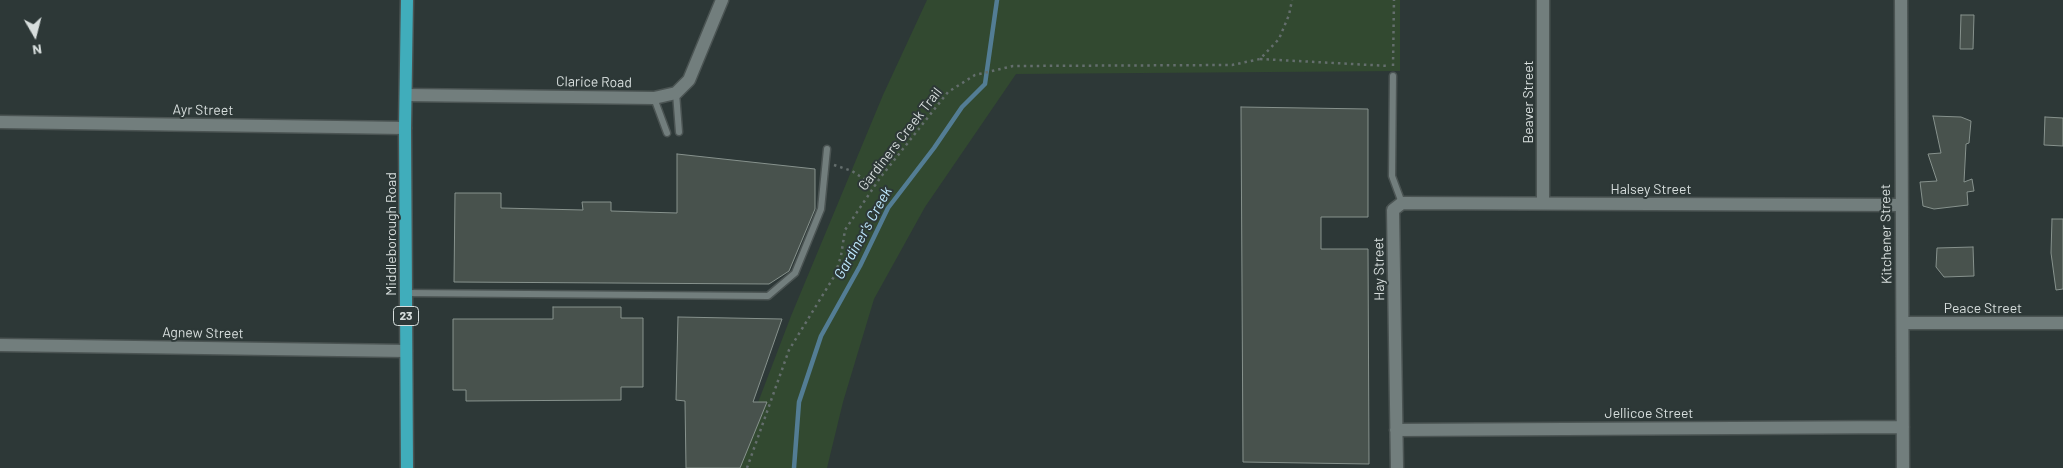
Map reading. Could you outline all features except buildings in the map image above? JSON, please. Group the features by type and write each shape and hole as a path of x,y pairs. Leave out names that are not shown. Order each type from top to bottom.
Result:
{"main road":[{"name":"Middleborough Road","path":"407,0 407,468"}],"street":[{"path":"676,93 689,80 722,0"},
{"name":"Beaver Street","path":"1543,0 1543,203"},
{"name":"Kitchener Street","path":"1901,0 1903,468"},
{"name":"Clarice Road","path":"406,95 654,98 676,93"},
{"name":"Ayr Street","path":"0,122 406,128"},
{"name":"Halsey Street","path":"1402,202 1901,205"},
{"name":"Hay Street","path":"1397,468 1393,210 1402,202"},
{"name":"Peace Street","path":"1903,322 2063,323"},
{"name":"Agnew Street","path":"0,345 406,351"},
{"name":"Jellicoe Street","path":"1396,430 1903,427"}],"lane":[{"path":"1393,76 1392,176 1402,202"},
{"path":"676,93 679,132"},
{"path":"654,98 667,133"},
{"path":"406,293 768,296 796,273 821,209 827,149"}],"path":[{"path":"1260,59 1279,39 1289,15 1292,0"},
{"path":"1393,76 1394,0"},
{"name":"Gardiners Creek Trail","path":"747,468 789,350 835,274 841,256 845,230 922,123 948,92 975,75 1013,66 1232,65 1260,59 1393,66"},
{"path":"844,168 875,186"}],"green space":[{"path":"927,0 1400,0 1400,71 1016,74 925,207 874,299 843,402 827,468 733,468 791,316 883,95"}],"waterway":[{"name":"Gardiner's Creek","path":"794,468 799,402 821,336 860,266 888,208 934,148 962,107 985,84 997,0"}]}
